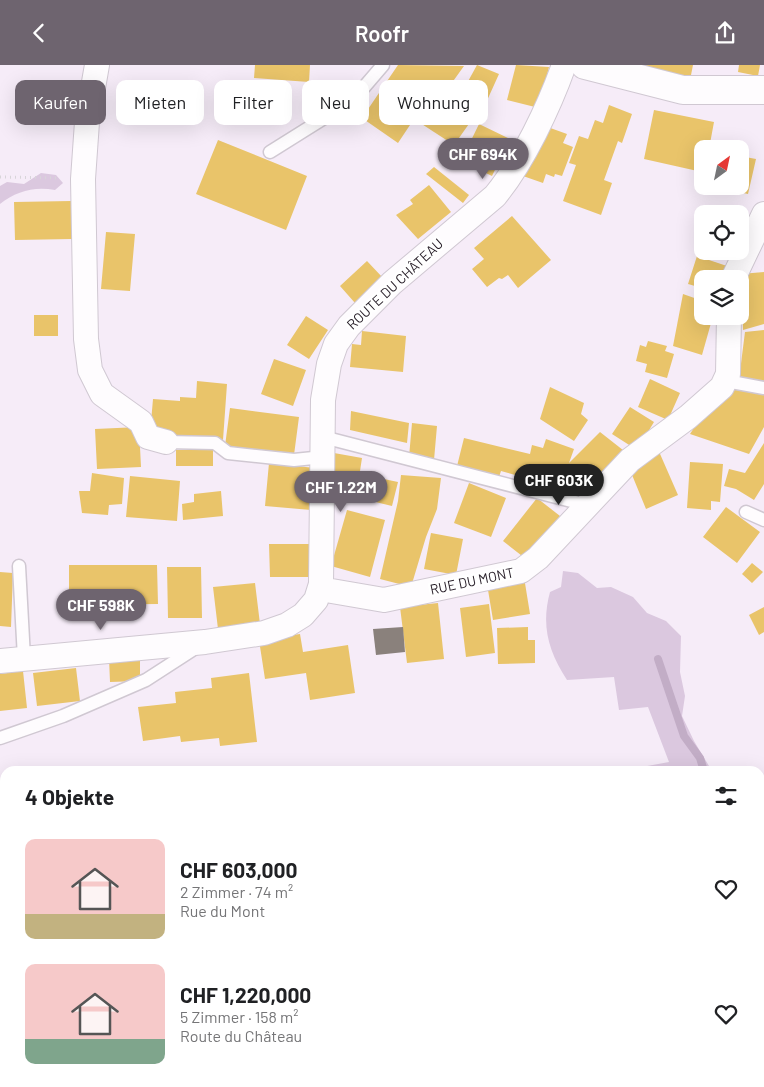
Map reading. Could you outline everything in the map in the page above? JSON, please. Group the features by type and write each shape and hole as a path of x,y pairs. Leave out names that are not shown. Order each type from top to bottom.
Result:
{"street":[{"path":"97,65 87,122 83,179 86,339 90,370 102,394 140,422 148,437 166,442"},
{"name":"ROUTE DU CHÂTEAU","path":"320,589 326,372 342,335 359,314 392,283 495,196 506,182 547,108 564,65"},
{"path":"585,65 684,90 764,90"},
{"path":"736,270 764,214"},
{"path":"726,381 729,325"},
{"name":"RUE DU MONT","path":"320,589 384,600 521,571 538,558 630,460 688,417 718,391 726,381"},
{"path":"0,661 205,642 264,633 287,625 307,610 316,600 320,589"}],"lane":[{"path":"270,152 354,100 383,65"},
{"path":"726,381 764,389"},
{"path":"166,442 215,443 228,453 270,458 323,447 587,505"},
{"path":"746,512 764,520"},
{"path":"19,566 24,658"},
{"path":"0,738 63,717 146,680 205,642"}],"path":[{"path":"0,177 83,179"}],"shaded area":[{"path":"41,173 56,175 63,183 55,190 33,189 19,193 0,204 0,186 7,182 24,184"},
{"path":"563,571 578,573 597,588 611,587 633,597 647,613 666,621 681,636 680,672 685,696 682,716 709,766 647,766 669,762 648,707 619,710 614,677 567,680 555,659 546,627 547,604 550,592 561,587"}],"building: Wohnen":[{"path":"255,65 310,65 309,80 302,81 254,78"},
{"path":"398,65 464,66 454,80 388,80"},
{"path":"477,65 499,74 488,98 488,80 469,80"},
{"path":"516,65 549,67 539,108 507,100"},
{"path":"629,65 693,65 690,80"},
{"path":"739,65 760,65 758,76 738,72"},
{"path":"379,93 379,125 410,125 398,143 369,123 369,108"},
{"path":"609,105 632,114 622,143 618,141 604,180 612,183 601,215 563,201 576,165 569,163 579,136 588,139 595,120 603,123"},
{"path":"654,110 714,122 711,140 694,140 694,170 644,159"},
{"path":"423,125 468,125 454,145"},
{"path":"479,125 510,139 492,176 461,161"},
{"path":"542,125 567,134 563,143 573,147 562,176 555,174 554,177 546,174 543,183 523,176"},
{"path":"218,140 307,176 286,230 196,194"},
{"path":"749,158 756,159 749,190"},
{"path":"434,167 469,195 463,203 426,174"},
{"path":"429,185 451,212 418,239 396,215 413,204 410,200"},
{"path":"71,201 72,239 15,240 14,202"},
{"path":"512,216 551,260 518,288 508,275 502,279 499,278 487,287 472,269 484,259 474,248"},
{"path":"106,232 135,234 130,291 101,289"},
{"path":"696,260 709,260 730,267 729,270 694,270 694,286 688,284"},
{"path":"367,261 383,278 355,303 340,286"},
{"path":"764,272 764,324 743,330 743,325 749,325 749,273"},
{"path":"683,294 694,298 694,325 710,325 702,355 673,346"},
{"path":"34,315 58,315 58,336 34,336"},
{"path":"306,316 328,330 309,359 287,345"},
{"path":"764,330 764,385 739,379 745,332"},
{"path":"362,331 406,336 403,372 350,367 352,344 361,345"},
{"path":"648,341 667,346 665,351 674,354 667,378 645,372 647,364 636,361 640,345 646,347"},
{"path":"274,359 306,370 293,406 261,394"},
{"path":"650,379 680,393 668,420 638,407"},
{"path":"197,381 227,384 223,440 150,434 153,399 180,401 180,397 196,398"},
{"path":"550,387 584,403 581,414 588,420 574,441 540,419"},
{"path":"736,387 764,393 764,427 749,454 690,434 711,402"},
{"path":"630,407 654,422 637,450 612,434"},
{"path":"230,408 299,417 294,455 225,446"},
{"path":"351,411 409,423 407,443 350,430"},
{"path":"412,423 437,426 434,460 409,457"},
{"path":"139,427 141,467 97,469 95,429"},
{"path":"600,432 628,454 590,494 577,495 535,486 537,481 501,471 499,477 457,466 464,438 530,454 532,445 543,448 546,439 574,449 569,463"},
{"path":"764,443 764,484 754,500 736,489 724,486 729,469 745,473"},
{"path":"657,447 678,495 646,509 630,470"},
{"path":"176,450 213,450 213,466 176,466"},
{"path":"334,453 362,458 358,484 330,479"},
{"path":"690,462 723,464 720,502 711,501 711,510 687,508"},
{"path":"269,463 315,468 311,510 265,506"},
{"path":"92,473 124,478 122,504 109,505 108,515 82,513 79,491 90,491"},
{"path":"365,475 398,482 392,506 359,498"},
{"path":"401,475 441,478 437,509 426,537 411,587 380,579 398,501"},
{"path":"130,476 180,481 177,521 126,517"},
{"path":"469,483 506,498 491,537 454,523"},
{"path":"221,491 223,516 183,520 182,504 194,502 194,494"},
{"path":"537,498 560,516 526,559 503,541"},
{"path":"726,507 760,532 737,563 703,537"},
{"path":"347,510 385,520 370,577 331,566"},
{"path":"431,533 463,539 456,575 424,569"},
{"path":"269,544 313,544 313,577 270,577"},
{"path":"752,563 763,572 752,583 742,574"},
{"path":"69,565 157,565 158,604 69,605"},
{"path":"167,567 201,567 202,618 168,618"},
{"path":"0,572 13,573 11,627 0,626"},
{"path":"524,577 530,614 493,620 487,584"},
{"path":"255,583 260,624 218,629 213,587"},
{"path":"438,603 444,659 407,663 400,607"},
{"path":"489,604 495,653 466,657 460,608"},
{"path":"764,607 764,632 759,635 749,615"},
{"path":"528,627 528,640 535,640 535,663 498,664 497,628"},
{"path":"300,634 303,652 348,645 355,693 310,700 306,673 265,679 259,640"},
{"path":"140,657 140,681 110,682 109,658"},
{"path":"76,668 80,701 37,706 33,673"},
{"path":"23,671 27,708 0,711 0,674"},
{"path":"249,673 257,742 220,746 219,738 181,742 180,736 143,741 138,707 176,703 175,692 212,688 211,678"}],"building: Industrie":[{"path":"403,627 405,652 376,655 373,629"}],"waterway":[{"path":"658,659 684,736 700,758 702,766"}]}
